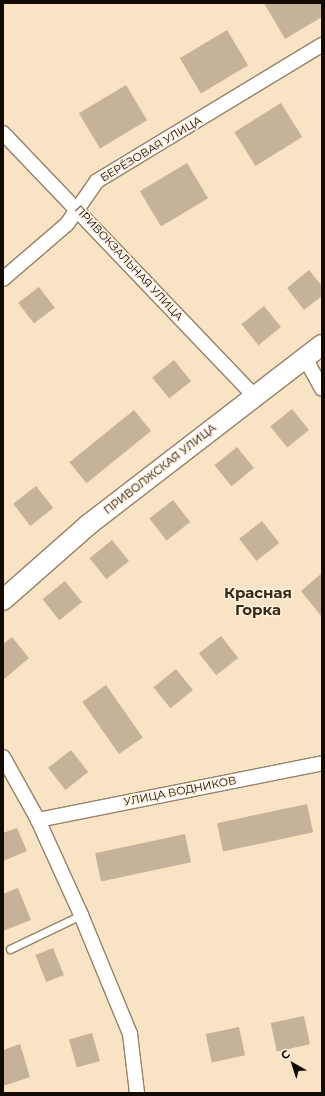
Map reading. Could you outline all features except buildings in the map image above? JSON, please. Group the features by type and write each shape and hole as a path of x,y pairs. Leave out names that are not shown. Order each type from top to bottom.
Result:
{"main road":[{"name":"ПРИВОЛЖСКАЯ УЛИЦА","path":"3,600 88,525 254,395 322,344"}],"street":[{"name":"БЕРЁЗОВАЯ УЛИЦА","path":"3,279 67,224 79,209 97,181 322,44"},
{"name":"ПРИВОКЗАЛЬНАЯ УЛИЦА","path":"3,133 79,209 254,395"},
{"path":"305,358 322,389"},
{"path":"3,757 38,820 81,915 130,1034 137,1093"},
{"name":"УЛИЦА ВОДНИКОВ","path":"38,820 322,763"}],"lane":[{"path":"10,949 81,915"}],"district":[{"name":"Красная Горка","path":"258,600"}]}
